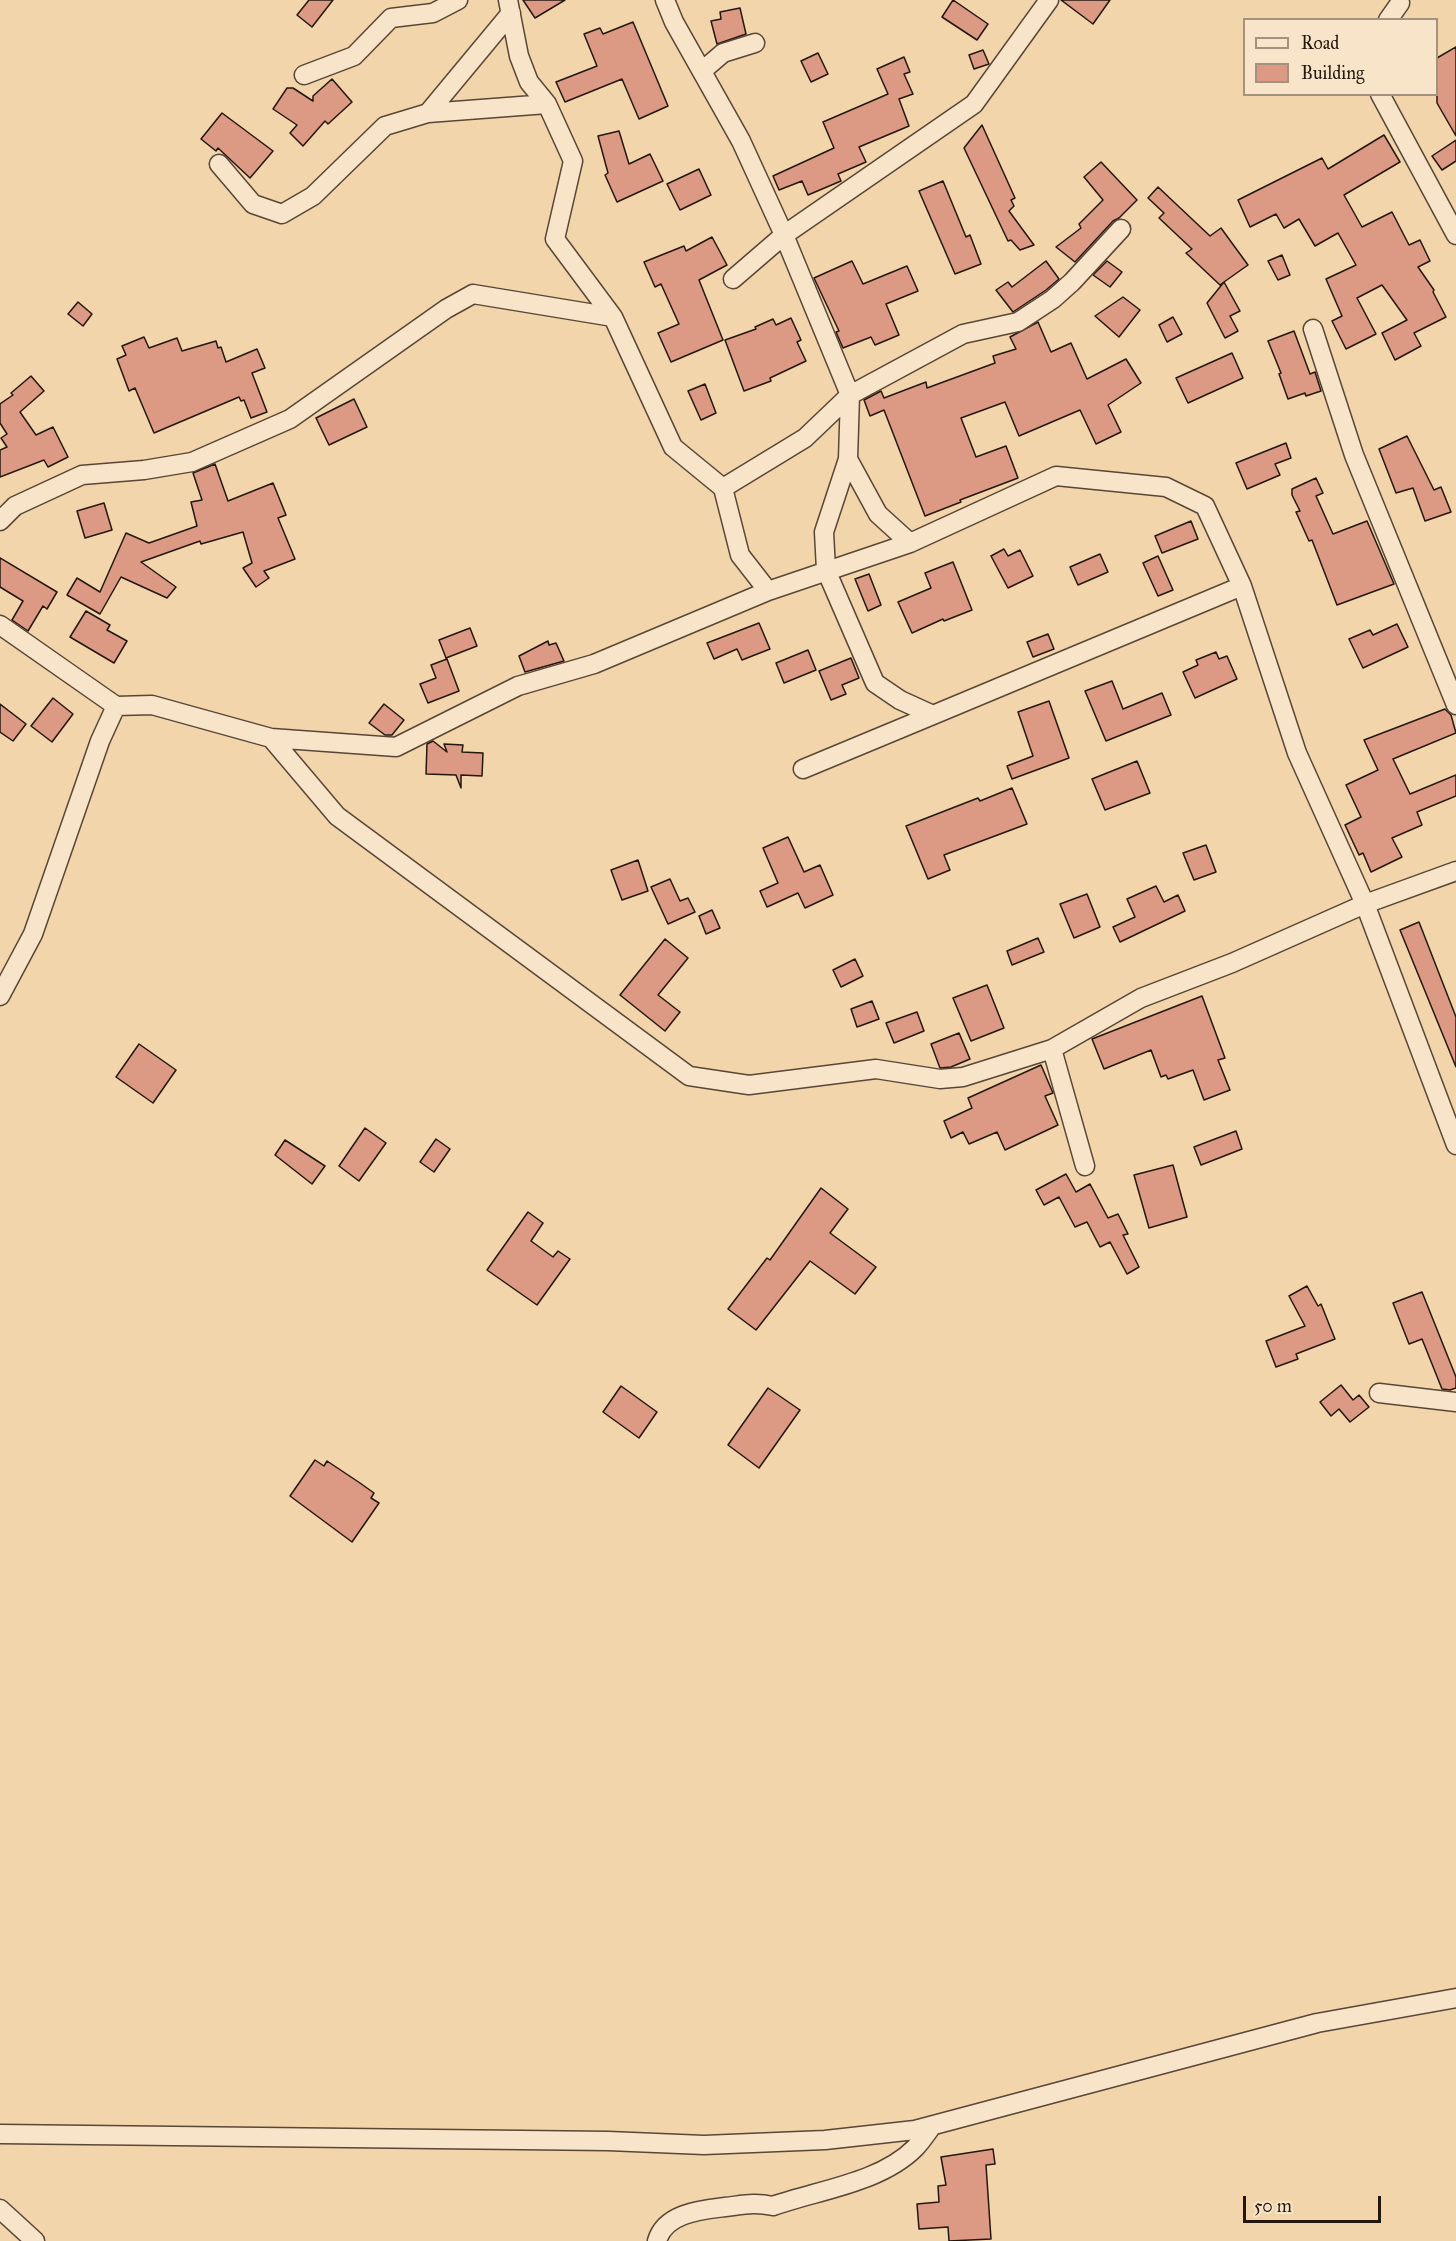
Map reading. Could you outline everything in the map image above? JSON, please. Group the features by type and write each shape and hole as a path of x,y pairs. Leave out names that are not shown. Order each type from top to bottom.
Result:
{"street":[{"path":"304,75 354,56 391,18 433,13 458,0"},
{"path":"665,0 674,22 741,141 784,236 850,395 848,459 824,532 826,570 875,683 900,700 933,715"},
{"path":"733,279 784,236 974,104 1050,0"},
{"path":"1389,18 1400,3"},
{"path":"509,6 519,56 530,82 547,104 573,161 555,239 613,317 673,447 723,489 740,555 768,591"},
{"path":"428,113 509,6"},
{"path":"702,71 723,53 755,42"},
{"path":"1381,96 1456,235"},
{"path":"219,164 253,204 282,214 314,196 385,126 428,113 547,104"},
{"path":"723,489 805,438 850,395 963,334 1018,322 1059,293 1120,229"},
{"path":"0,521 15,506 82,475 144,470 192,462 290,419 446,309 473,294 613,317"},
{"path":"1313,329 1354,455 1456,705"},
{"path":"848,459 878,514 910,543"},
{"path":"0,625 116,706 152,705 272,738 396,747 518,686 594,664 768,591 910,543 1056,476 1166,487 1205,506 1242,586 1297,753 1365,904 1456,1145"},
{"path":"804,769 1242,586"},
{"path":"0,996 33,934 100,741 116,706"},
{"path":"272,738 337,816 689,1076 749,1085 876,1069 940,1079 963,1077 1052,1049 1141,998 1232,963 1365,904 1456,871"},
{"path":"1052,1049 1085,1166"},
{"path":"1379,1393 1456,1402"},
{"path":"0,2134 608,2140 704,2145 825,2140 915,2130 1317,2023 1456,1998"},
{"path":"657,2241 671,2220 701,2209 755,2202 772,2206 873,2175 915,2148 932,2126"},
{"path":"0,2209 35,2241"}],"building":[{"path":"309,0 333,0 312,27 297,15"},
{"path":"523,0 565,0 535,18"},
{"path":"953,0 988,24 977,40 942,17"},
{"path":"1061,0 1110,0 1093,24"},
{"path":"740,8 746,34 717,44 711,21 721,19 720,12"},
{"path":"633,22 668,106 639,119 622,79 565,102 556,82 597,66 584,34 600,28 603,34"},
{"path":"1456,47 1456,136 1437,103 1438,57"},
{"path":"983,50 989,64 974,69 969,55"},
{"path":"818,53 828,74 811,82 801,61"},
{"path":"904,57 910,72 904,74 913,94 899,99 909,126 859,147 866,162 838,174 841,181 808,195 802,181 779,190 773,176 834,148 823,122 888,94 877,69"},
{"path":"332,79 352,102 328,124 325,121 303,146 290,133 297,125 273,109 287,88 293,88 313,101 313,96"},
{"path":"222,113 273,151 250,178 218,148 216,151 201,139"},
{"path":"982,125 1015,198 1011,200 1014,206 1009,211 1034,245 1020,250 1011,240 1008,241 964,148"},
{"path":"619,131 629,164 650,154 663,181 617,202 605,175 608,173 598,136"},
{"path":"1384,135 1400,162 1344,195 1362,227 1392,212 1409,245 1420,240 1430,261 1418,267 1434,290 1446,317 1414,333 1421,346 1395,360 1382,333 1407,320 1382,285 1357,298 1376,334 1346,349 1332,321 1342,316 1326,279 1356,265 1338,233 1315,246 1299,219 1284,228 1276,214 1250,227 1238,200 1322,158 1328,169"},
{"path":"1456,140 1456,161 1442,170 1432,156"},
{"path":"1101,162 1137,200 1113,221 1075,262 1056,247 1081,228 1079,224 1103,200 1084,177"},
{"path":"699,169 711,195 680,210 667,184"},
{"path":"943,181 966,237 970,235 981,264 955,274 919,191"},
{"path":"1158,187 1210,236 1221,228 1248,265 1220,285 1186,253 1192,249 1159,218 1164,213 1148,198"},
{"path":"712,237 727,265 699,280 723,340 671,362 658,333 679,324 661,284 655,287 644,262 684,246 686,251"},
{"path":"1282,255 1290,275 1278,280 1268,261"},
{"path":"852,261 863,284 907,266 918,291 886,304 899,335 875,345 871,337 843,348 836,332 839,331 814,278"},
{"path":"1046,261 1059,279 1013,312 996,290 1008,282 1012,287"},
{"path":"1107,261 1122,272 1110,287 1093,275"},
{"path":"1224,282 1240,311 1230,316 1238,331 1225,338 1207,303"},
{"path":"1123,297 1140,310 1119,337 1095,316"},
{"path":"78,302 92,314 83,326 68,314"},
{"path":"1173,317 1182,334 1167,342 1159,325"},
{"path":"791,318 801,340 797,342 806,361 770,378 771,381 744,391 725,340 756,329 755,327 773,319 776,325"},
{"path":"1038,322 1051,352 1071,343 1087,379 1126,359 1141,383 1108,405 1121,432 1096,444 1080,410 1019,436 1005,402 961,418 976,457 1006,446 1018,478 925,516 884,410 870,416 864,400 881,391 884,398 926,382 927,388 995,363 993,356 1016,349 1010,337"},
{"path":"1294,331 1310,374 1315,372 1321,391 1306,396 1305,393 1288,399 1279,374 1281,373 1268,341"},
{"path":"144,337 149,348 177,338 182,351 216,341 218,348 221,347 226,362 257,349 265,368 252,373 267,412 251,418 244,400 241,401 239,397 154,433 135,388 129,391 117,359 126,355 122,346"},
{"path":"1232,353 1243,378 1188,403 1176,378"},
{"path":"31,376 44,391 20,412 36,435 53,427 68,457 48,467 44,460 0,477 0,450 7,447 1,438 7,434 0,423 0,404 13,395 11,393"},
{"path":"705,384 716,413 701,420 688,391"},
{"path":"354,399 367,427 329,445 316,418"},
{"path":"1407,436 1434,490 1441,487 1451,512 1425,521 1413,488 1396,493 1379,449"},
{"path":"1286,443 1291,458 1275,464 1280,475 1247,489 1236,463"},
{"path":"215,464 228,501 273,483 286,515 278,518 295,559 264,571 269,578 256,587 243,568 252,563 243,532 201,544 200,541 141,562 176,587 167,598 121,577 100,614 67,595 77,578 100,592 126,533 149,543 197,526 191,502 202,500 193,473"},
{"path":"1316,478 1323,493 1316,496 1333,534 1367,521 1394,584 1337,605 1312,540 1309,541 1296,512 1300,511 1292,495 1292,489"},
{"path":"104,503 112,530 85,538 77,511"},
{"path":"1191,521 1198,539 1162,553 1155,536"},
{"path":"1004,549 1008,556 1020,550 1033,576 1008,588 991,556"},
{"path":"1100,554 1108,572 1078,585 1070,567"},
{"path":"1158,556 1173,590 1158,596 1143,563"},
{"path":"0,558 57,592 47,609 43,606 28,631 12,620 23,601 0,587"},
{"path":"953,562 972,610 944,621 943,619 912,633 898,602 931,588 925,573"},
{"path":"869,574 881,605 868,611 855,579"},
{"path":"86,611 110,625 107,630 127,641 114,663 70,637"},
{"path":"759,623 770,649 742,660 737,649 714,659 707,643"},
{"path":"1397,624 1408,647 1363,668 1349,639 1370,630 1373,635"},
{"path":"470,628 477,646 446,658 439,640"},
{"path":"1048,634 1054,649 1033,657 1027,642"},
{"path":"548,641 549,645 556,643 564,661 525,672 519,656"},
{"path":"808,650 816,670 784,683 776,663"},
{"path":"1216,652 1219,659 1227,656 1237,679 1195,698 1183,672 1198,665 1196,660"},
{"path":"851,658 859,678 842,685 846,694 831,700 819,671"},
{"path":"447,659 459,691 428,703 420,684 436,678 431,665"},
{"path":"1112,681 1123,709 1162,693 1171,715 1106,741 1085,691"},
{"path":"53,698 73,714 52,742 31,726"},
{"path":"1049,701 1069,758 1012,779 1007,766 1033,756 1018,712"},
{"path":"0,704 26,724 13,741 0,732"},
{"path":"384,704 404,720 392,735 385,735 369,723"},
{"path":"1445,709 1451,715 1456,733 1393,759 1410,794 1456,775 1456,796 1417,812 1422,825 1392,838 1402,857 1371,872 1363,853 1359,855 1345,825 1361,817 1346,785 1378,770 1364,740"},
{"path":"433,741 447,752 444,744 463,745 462,752 483,753 482,776 461,775 461,788 456,775 426,774 427,744"},
{"path":"1137,761 1150,793 1105,810 1092,779"},
{"path":"1012,788 1027,824 944,855 950,870 928,879 906,826 978,798 980,801"},
{"path":"788,837 804,872 820,865 833,895 805,908 798,893 767,907 760,891 778,883 763,848"},
{"path":"1206,845 1216,872 1194,880 1183,853"},
{"path":"638,860 648,891 622,900 611,870"},
{"path":"670,879 680,901 688,898 695,912 668,924 651,887"},
{"path":"1156,886 1164,902 1178,895 1185,911 1120,942 1113,927 1135,917 1127,899"},
{"path":"1087,894 1100,927 1074,938 1060,904"},
{"path":"712,910 720,928 706,934 699,916"},
{"path":"1419,922 1456,1017 1456,1067 1400,930"},
{"path":"1038,938 1044,952 1012,965 1007,951"},
{"path":"665,939 688,958 658,995 680,1012 665,1031 620,995"},
{"path":"855,959 863,976 841,987 833,970"},
{"path":"987,985 1004,1028 971,1041 953,998"},
{"path":"1202,996 1225,1058 1218,1060 1230,1090 1204,1100 1193,1070 1168,1079 1166,1075 1161,1077 1151,1050 1104,1069 1092,1039"},
{"path":"872,1001 879,1019 857,1027 851,1009"},
{"path":"917,1012 924,1031 894,1043 886,1023"},
{"path":"959,1033 970,1059 951,1067 940,1068 931,1044"},
{"path":"139,1044 176,1070 153,1103 116,1077"},
{"path":"1041,1065 1053,1093 1045,1096 1058,1125 1005,1150 997,1132 969,1144 963,1132 951,1138 944,1121 972,1108 968,1098"},
{"path":"365,1128 386,1143 359,1181 339,1166"},
{"path":"1236,1131 1242,1149 1201,1165 1194,1147"},
{"path":"436,1139 450,1149 434,1172 420,1162"},
{"path":"285,1140 325,1166 312,1184 275,1155"},
{"path":"1173,1165 1187,1217 1149,1228 1134,1175"},
{"path":"1066,1174 1076,1192 1090,1184 1108,1218 1118,1214 1128,1234 1123,1235 1139,1267 1127,1274 1110,1242 1100,1247 1087,1222 1075,1227 1059,1197 1044,1205 1036,1190"},
{"path":"821,1188 848,1209 830,1233 876,1267 855,1294 810,1261 756,1330 728,1309 767,1258 770,1260"},
{"path":"528,1212 543,1223 531,1241 553,1257 558,1251 570,1259 537,1305 487,1270"},
{"path":"1307,1286 1318,1306 1321,1304 1335,1339 1296,1354 1298,1359 1276,1367 1266,1341 1305,1326 1289,1296"},
{"path":"1422,1292 1456,1377 1456,1388 1450,1390 1442,1389 1422,1339 1409,1344 1393,1303"},
{"path":"1341,1385 1353,1400 1359,1395 1369,1407 1350,1422 1339,1409 1331,1416 1320,1402"},
{"path":"621,1386 657,1412 639,1438 603,1412"},
{"path":"768,1388 800,1410 759,1468 728,1445"},
{"path":"315,1460 324,1466 327,1461 360,1483 374,1493 371,1498 379,1503 352,1542 290,1496"},
{"path":"993,2149 995,2164 986,2165 991,2239 949,2241 948,2227 919,2229 917,2204 939,2202 938,2186 946,2185 941,2157"}]}
